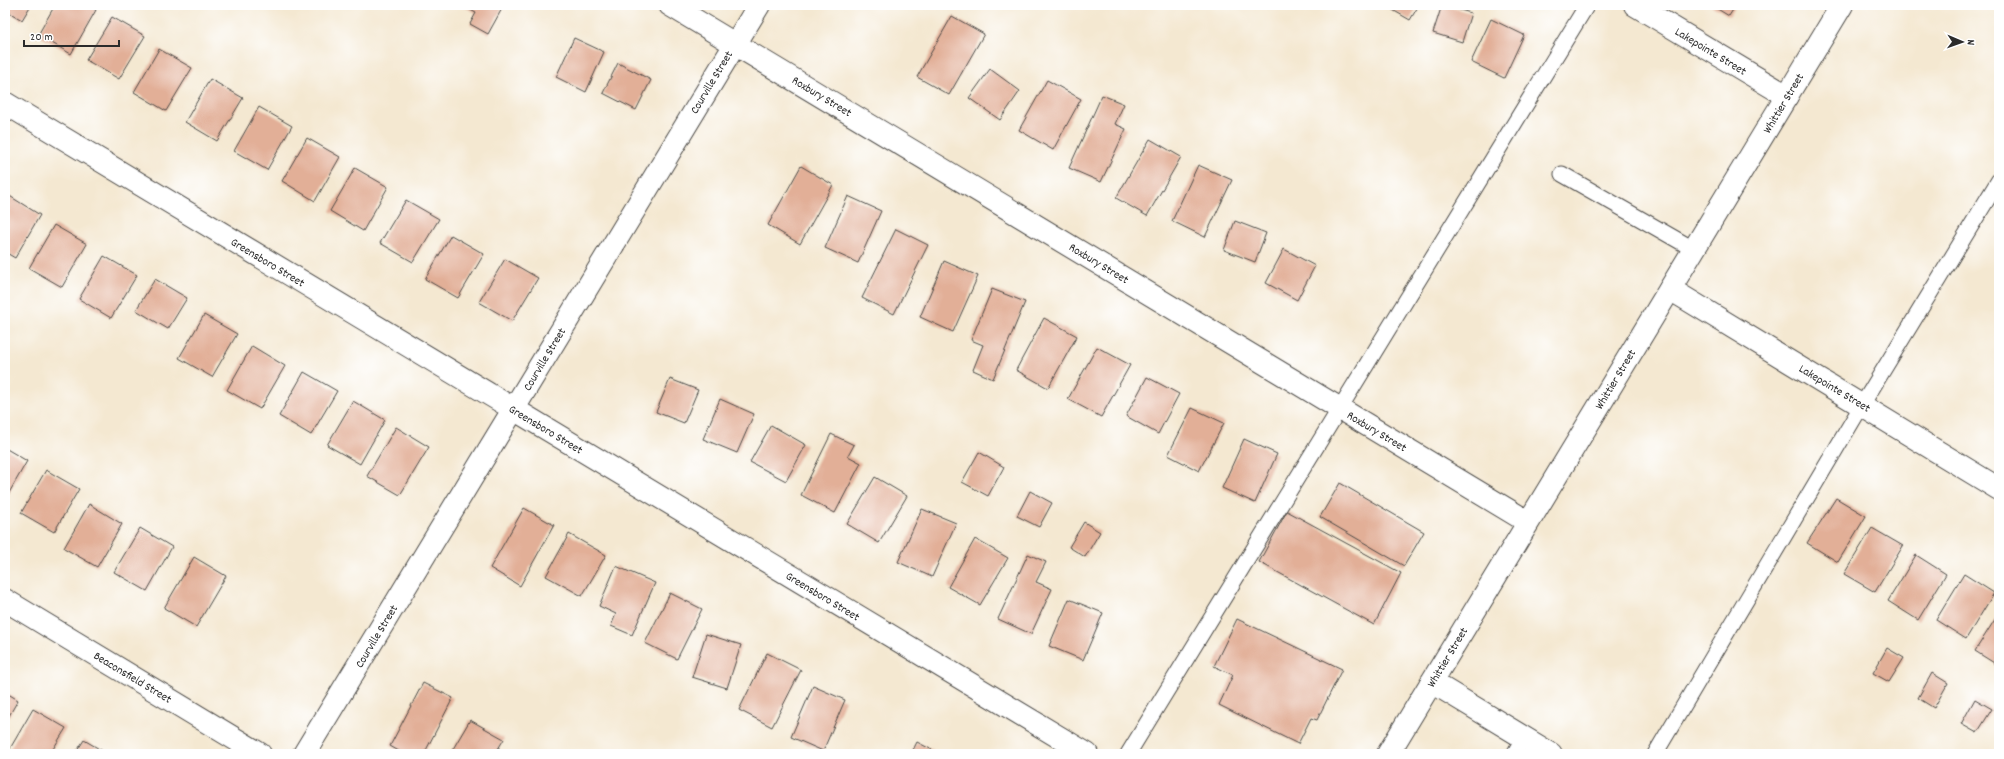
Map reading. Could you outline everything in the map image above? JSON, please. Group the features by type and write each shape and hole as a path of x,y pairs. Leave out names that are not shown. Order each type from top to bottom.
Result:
{"street":[{"name":"Roxbury Street","path":"670,5 1528,522"},
{"name":"Courville Street","path":"304,754 759,5"},
{"name":"Lakepointe Street","path":"1635,5 1787,96"},
{"name":"Whittier Street","path":"1388,754 1695,250 1842,5"},
{"name":"Greensboro Street","path":"5,103 1087,754"},
{"name":"Lakepointe Street","path":"1670,289 1999,489"},
{"name":"Beaconsfield Street","path":"5,600 260,754"},
{"path":"1432,682 1519,746 1551,754"}],"lane":[{"path":"1128,754 1587,5"},
{"path":"1562,174 1695,250"},
{"path":"1655,754 1862,405 1999,180"}],"building":[{"path":"5,5 31,5 22,20 5,10"},
{"path":"55,5 87,5 96,10 71,54 38,35"},
{"path":"461,5 504,5 488,34 470,24 476,13"},
{"path":"1384,5 1419,5 1410,20"},
{"path":"1442,5 1471,13 1462,42 1433,33"},
{"path":"1711,5 1736,5 1729,16"},
{"path":"952,16 984,34 949,95 917,77"},
{"path":"112,17 145,36 119,79 86,60"},
{"path":"1491,19 1524,35 1504,78 1471,62"},
{"path":"574,38 604,52 586,92 556,77"},
{"path":"159,49 192,68 166,111 134,92"},
{"path":"618,63 651,80 636,110 603,93"},
{"path":"990,69 1020,91 1000,120 969,98"},
{"path":"210,79 243,98 217,141 185,122"},
{"path":"1047,80 1081,99 1053,150 1019,130"},
{"path":"1102,95 1124,104 1115,124 1126,129 1101,182 1069,168"},
{"path":"259,107 292,126 267,170 234,151"},
{"path":"307,138 340,157 315,201 282,181"},
{"path":"1150,139 1181,157 1147,216 1116,198"},
{"path":"1198,165 1232,180 1205,237 1172,221"},
{"path":"801,166 833,185 800,244 768,225"},
{"path":"355,168 388,187 363,231 330,211"},
{"path":"8,195 40,215 15,258 5,252 5,200"},
{"path":"848,196 881,211 858,263 825,248"},
{"path":"406,200 439,219 413,262 380,243"},
{"path":"1235,221 1266,233 1255,262 1224,250"},
{"path":"54,225 87,244 62,287 29,268"},
{"path":"896,229 928,245 894,314 862,298"},
{"path":"451,235 484,254 458,298 425,279"},
{"path":"1284,249 1315,266 1297,300 1266,283"},
{"path":"104,256 137,275 111,318 79,299"},
{"path":"505,259 538,278 512,321 479,302"},
{"path":"944,261 978,276 953,332 920,317"},
{"path":"155,279 187,298 168,329 136,310"},
{"path":"992,289 1025,302 993,379 973,370 983,345 971,340"},
{"path":"204,315 237,334 212,377 179,358"},
{"path":"1044,318 1077,336 1048,388 1016,370"},
{"path":"252,346 285,366 260,409 227,390"},
{"path":"1097,347 1130,365 1101,417 1068,399"},
{"path":"304,372 337,391 311,435 279,416"},
{"path":"1147,377 1179,394 1158,434 1126,416"},
{"path":"670,379 698,390 684,423 656,412"},
{"path":"720,399 754,414 737,453 703,439"},
{"path":"353,401 385,420 360,464 327,445"},
{"path":"1192,408 1224,423 1199,471 1168,455"},
{"path":"771,425 806,445 786,481 750,462"},
{"path":"396,427 429,447 400,495 367,476"},
{"path":"831,434 854,445 848,456 861,463 835,513 801,495"},
{"path":"1244,439 1277,454 1255,503 1222,488"},
{"path":"5,448 27,461 5,500"},
{"path":"979,452 1004,467 988,496 962,482"},
{"path":"46,470 79,489 54,532 21,513"},
{"path":"875,477 907,496 879,543 847,524"},
{"path":"1340,483 1424,532 1404,566 1320,517"},
{"path":"1030,491 1052,503 1039,527 1017,516"},
{"path":"1836,498 1866,516 1838,562 1807,543"},
{"path":"89,504 122,524 97,567 64,548"},
{"path":"524,508 554,525 520,586 490,568"},
{"path":"922,509 956,523 932,577 898,562"},
{"path":"1287,511 1401,573 1374,625 1259,562"},
{"path":"1084,522 1100,532 1085,557 1069,547"},
{"path":"140,528 172,547 147,591 114,572"},
{"path":"1872,528 1903,546 1875,592 1844,574"},
{"path":"569,534 606,555 582,596 546,576"},
{"path":"975,539 1008,558 980,605 948,587"},
{"path":"1028,554 1046,562 1036,582 1052,589 1031,634 998,619"},
{"path":"1916,555 1946,574 1918,620 1888,601"},
{"path":"194,557 226,576 196,627 164,608"},
{"path":"616,566 655,583 632,635 611,626 616,614 599,606"},
{"path":"1964,574 1994,593 1966,639 1936,620"},
{"path":"670,593 702,609 677,659 645,643"},
{"path":"1069,599 1103,613 1083,660 1049,646"},
{"path":"1999,613 1999,666 1975,651"},
{"path":"1237,619 1342,669 1317,720 1311,718 1298,744 1219,705 1233,675 1214,666"},
{"path":"706,634 741,645 727,688 692,677"},
{"path":"1887,648 1904,658 1889,682 1873,673"},
{"path":"767,653 801,670 772,727 739,710"},
{"path":"1932,673 1948,683 1934,708 1918,698"},
{"path":"423,683 453,698 424,754 404,754 390,746"},
{"path":"813,686 845,700 823,751 791,737"},
{"path":"5,692 18,700 5,723"},
{"path":"1975,699 1992,709 1977,733 1961,724"},
{"path":"33,709 66,728 50,754 11,754 8,752"},
{"path":"470,720 504,739 495,754 450,754"},
{"path":"84,740 108,754 75,754"},
{"path":"917,742 940,754 911,754"}]}
